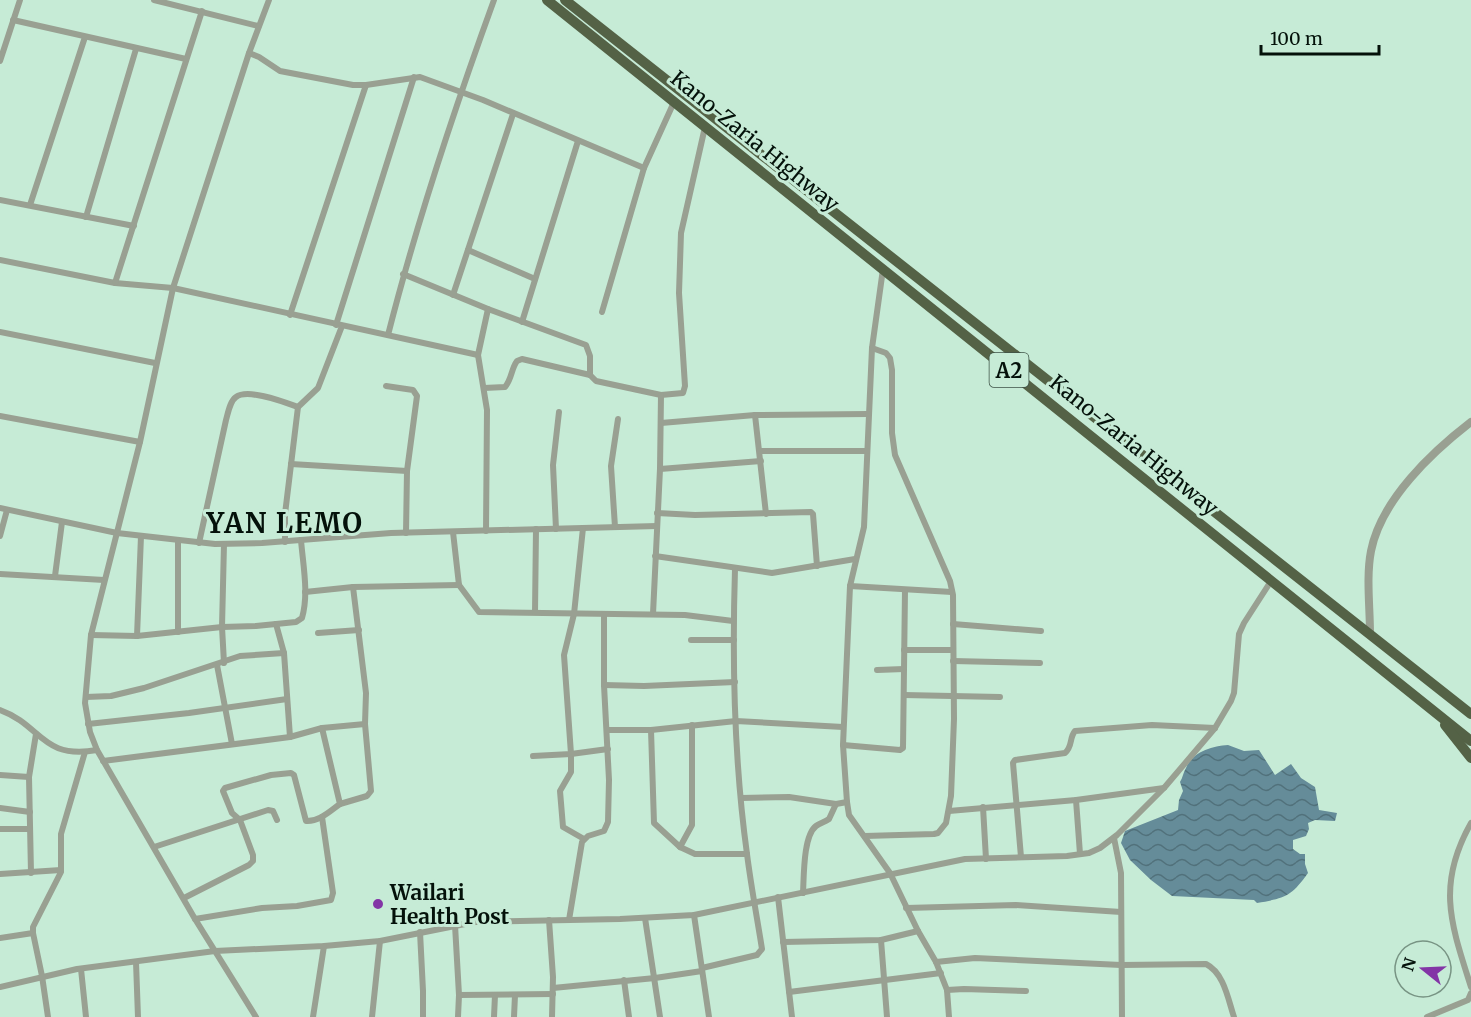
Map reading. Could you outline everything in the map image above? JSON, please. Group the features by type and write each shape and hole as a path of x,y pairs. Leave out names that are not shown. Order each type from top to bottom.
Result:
{"highway":[{"name":"Kano-Zaria Highway","path":"547,0 1471,741"},
{"name":"Kano-Zaria Highway","path":"565,0 1471,714"},
{"path":"1444,693 1471,703"},
{"path":"1434,711 1471,758"}],"street":[{"path":"0,61 3,45 20,0"},
{"path":"154,0 258,26"},
{"path":"256,1017 195,919 97,750 88,724 86,697 91,635 140,442 172,288 258,26 269,0"},
{"path":"387,335 403,274 461,92 494,0"},
{"path":"115,283 202,11"},
{"path":"13,20 186,59"},
{"path":"30,205 84,37"},
{"path":"86,217 136,49"},
{"path":"249,53 280,71 353,85 420,77 644,168"},
{"path":"285,542 285,514 298,407 318,388 414,77"},
{"path":"290,315 366,85"},
{"path":"602,312 644,168 674,102"},
{"path":"453,295 513,114"},
{"path":"484,388 505,387 510,379 513,366 522,359 590,375 596,381 661,395 683,393 685,386 679,293 681,233 706,127"},
{"path":"522,322 578,141"},
{"path":"0,200 134,226"},
{"path":"468,250 535,279"},
{"path":"0,260 115,283 172,288 478,355"},
{"path":"883,268 872,348 864,527 850,586 843,727 847,802 849,815 890,873 906,908 936,962 947,990 949,1017"},
{"path":"403,274 488,309 586,345 590,356 590,375"},
{"path":"486,531 487,410 478,355 488,309"},
{"path":"0,332 155,363"},
{"path":"865,836 934,834 946,824 949,811 953,744 953,624 950,581 895,455 892,433 890,358 886,353 872,348"},
{"path":"386,386 416,392 416,411 407,471 406,533"},
{"path":"199,543 232,401 237,396 249,394 298,407"},
{"path":"653,614 661,395"},
{"path":"556,529 554,465 559,412"},
{"path":"661,423 754,415 868,414"},
{"path":"754,415 766,514"},
{"path":"0,416 140,442"},
{"path":"615,527 611,466 618,419"},
{"path":"1371,634 1369,570 1377,528 1400,490 1455,434 1471,422"},
{"path":"760,451 867,451"},
{"path":"660,469 761,461"},
{"path":"291,464 407,471"},
{"path":"0,536 4,509 117,533 224,544 406,533 657,526"},
{"path":"657,513 695,515 808,511 813,514 817,566"},
{"path":"55,576 62,522"},
{"path":"583,528 574,614 564,654 571,772 560,791 562,824 564,828 584,839"},
{"path":"535,612 536,529"},
{"path":"453,532 459,585 479,612 653,614 734,621"},
{"path":"137,636 141,536"},
{"path":"91,635 137,636 296,622 302,618 305,592 301,540"},
{"path":"178,541 178,632"},
{"path":"224,544 220,664 232,744"},
{"path":"655,556 771,573 855,559"},
{"path":"459,995 515,995 655,978 758,956 760,953 762,949 741,798 736,721 735,569"},
{"path":"0,574 104,580"},
{"path":"0,987 81,969 215,951 324,946 380,940 475,922 694,915 965,859 1080,854 1100,848 1114,838 1164,788 1215,728 1232,701 1239,634 1271,581"},
{"path":"305,592 353,587 459,585"},
{"path":"850,586 952,592"},
{"path":"184,898 252,861 253,855 240,820 232,813 225,788 271,775 287,773 294,775 306,821 310,822 322,817 339,804 367,796 371,791 365,724 366,693 353,587"},
{"path":"843,745 900,750 903,748 905,590"},
{"path":"569,920 584,839 604,831 608,822 604,615"},
{"path":"276,624 284,653 290,737"},
{"path":"953,624 1041,631"},
{"path":"318,633 359,630"},
{"path":"691,640 734,640"},
{"path":"904,650 953,650"},
{"path":"86,697 111,696 144,688 240,656 284,653"},
{"path":"953,661 1040,663"},
{"path":"877,670 904,669"},
{"path":"604,685 735,682"},
{"path":"904,695 1000,698"},
{"path":"88,724 287,699"},
{"path":"0,710 21,721 45,742 59,749 85,752 97,750"},
{"path":"607,730 651,730 736,721 843,727"},
{"path":"103,761 290,737 322,728 365,724"},
{"path":"680,847 692,825 694,813 692,725"},
{"path":"1021,857 1014,761 1065,753 1071,746 1071,736 1075,731 1152,725 1215,728"},
{"path":"322,728 339,804"},
{"path":"651,730 654,823 680,847 695,854 747,854"},
{"path":"31,873 29,777 36,734"},
{"path":"533,756 571,754 608,748"},
{"path":"48,1017 33,933 37,917 50,896 61,870 61,834 85,752"},
{"path":"0,775 29,777"},
{"path":"949,811 1076,800 1164,788"},
{"path":"741,798 789,797 836,804 847,802"},
{"path":"1076,800 1080,854"},
{"path":"803,893 807,841 811,831 817,825 829,819 836,804"},
{"path":"983,807 986,859"},
{"path":"0,808 30,812"},
{"path":"154,847 268,810 273,811 277,820"},
{"path":"195,919 331,900 333,893 322,817"},
{"path":"1471,823 1454,857 1451,872 1450,910 1454,933 1471,987"},
{"path":"0,830 30,829"},
{"path":"1114,838 1121,873 1122,1017"},
{"path":"0,874 61,870"},
{"path":"778,897 792,1017"},
{"path":"906,908 1016,905 1121,912"},
{"path":"694,915 709,1017"},
{"path":"645,918 660,1017"},
{"path":"549,920 553,991 552,1017"},
{"path":"455,925 458,1017"},
{"path":"783,942 881,940 918,931"},
{"path":"420,932 423,1017"},
{"path":"0,938 33,933"},
{"path":"372,1017 380,940"},
{"path":"881,940 887,1017"},
{"path":"313,1017 324,946"},
{"path":"936,962 975,958 1121,965 1206,963 1221,977 1234,1017"},
{"path":"136,962 138,1017"},
{"path":"81,969 86,1017"},
{"path":"789,992 941,973"},
{"path":"624,980 629,1017"},
{"path":"947,990 1026,991"},
{"path":"1427,1017 1441,1015 1468,1000 1471,993"},
{"path":"494,1017 495,995"},
{"path":"514,1017 515,995"}],"water":[{"path":"1228,745 1244,751 1259,750 1275,775 1291,764 1301,778 1315,787 1319,810 1337,813 1335,821 1315,820 1308,823 1309,829 1306,836 1293,840 1293,849 1300,854 1305,854 1308,873 1292,892 1281,898 1257,903 1254,900 1172,896 1130,860 1121,843 1125,831 1178,810 1183,791 1180,782 1189,762 1209,748"}],"place":[{"name":"Wailari Health Post","path":"378,904"}],"district":[{"name":"YAN LEMO","path":"285,523"}]}
